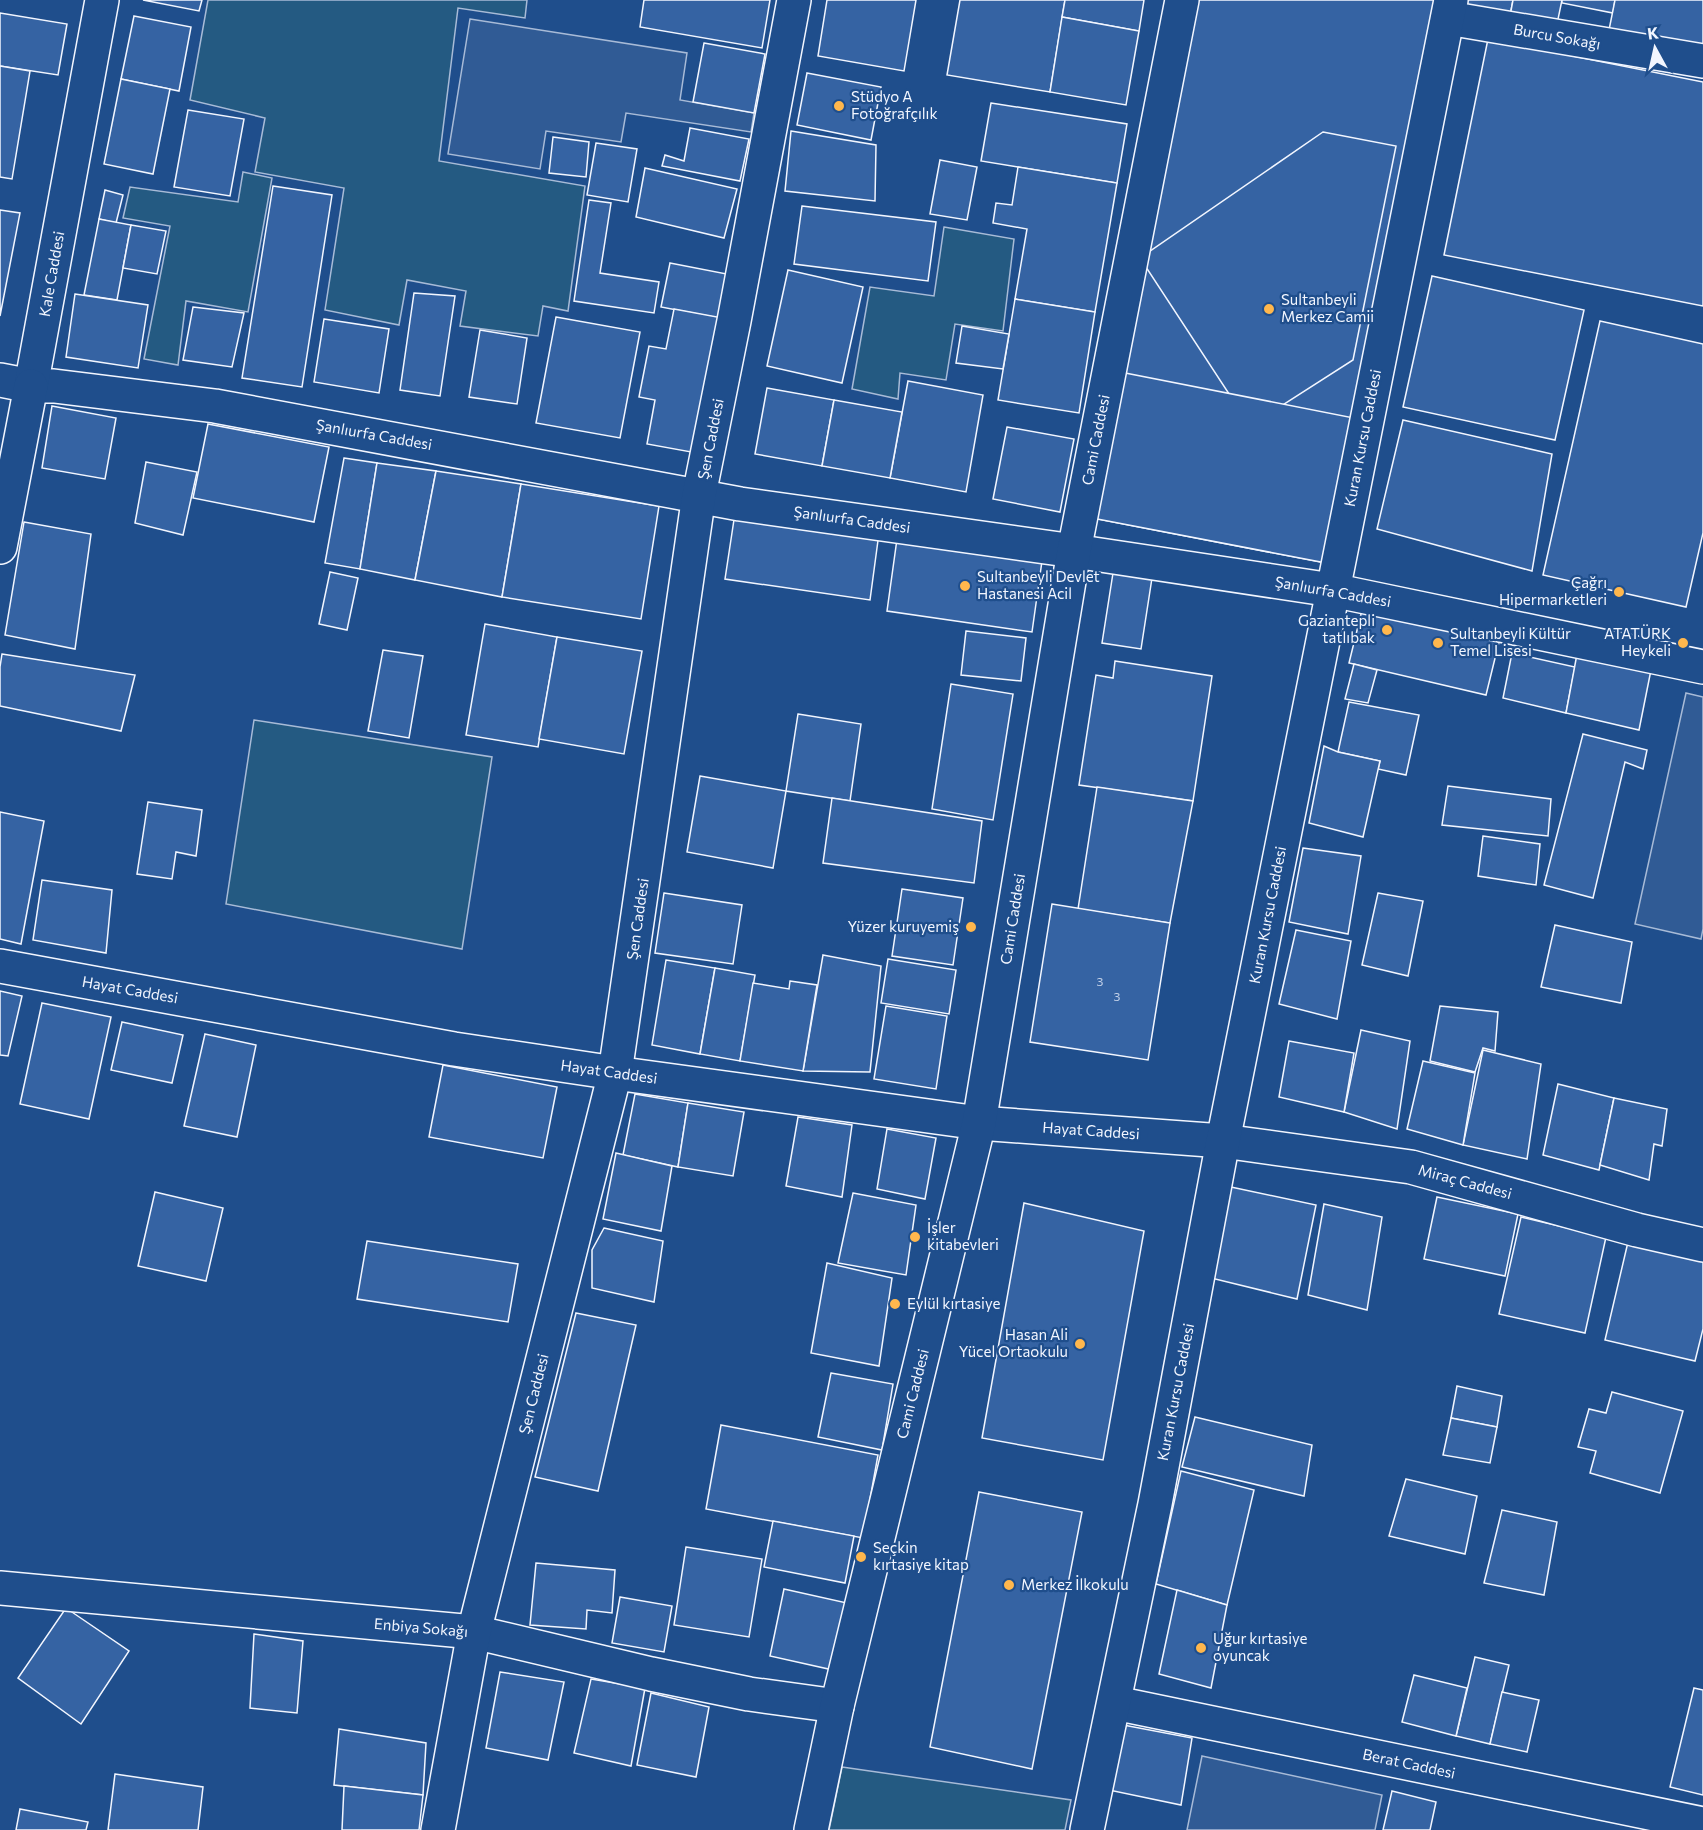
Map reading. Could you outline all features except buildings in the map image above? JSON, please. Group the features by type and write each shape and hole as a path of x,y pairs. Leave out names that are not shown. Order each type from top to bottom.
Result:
{"street":[{"name":"Kale Caddesi","path":"0,548 15,383 102,0"},
{"name":"Şen Caddesi","path":"438,1830 474,1632 615,1073 699,495 794,0"},
{"name":"Cami Caddesi","path":"811,1830 837,1706 979,1123 1074,551 1182,0"},
{"name":"Burcu Sokağı","path":"1449,9 1703,62"},
{"name":"Kuran Kursu Caddesi","path":"1087,1830 1157,1493 1223,1141 1449,9"},
{"name":"Şanlıurfa Caddesi","path":"15,383 215,406 740,504 1332,590 1703,667"},
{"name":"Hayat Caddesi","path":"0,966 454,1049 615,1073 979,1123 1223,1141"},
{"name":"Miraç Caddesi","path":"1223,1141 1411,1167 1637,1230 1703,1245"},
{"name":"Enbiya Sokağı","path":"0,1588 474,1632 738,1692 837,1706"},
{"name":"Berat Caddesi","path":"1115,1703 1703,1824"}],"shaded area":[{"path":"208,0 527,0 525,18 458,8 439,161 585,186 568,311 543,306 538,336 460,326 466,291 407,280 399,325 325,310 344,188 255,172 265,118 190,100"},
{"path":"470,19 687,53 680,100 754,113 751,132 626,113 621,142 546,131 540,169 448,154"},
{"path":"243,172 272,178 248,312 186,301 178,365 144,359 170,226 123,218 130,187 238,202"},
{"path":"944,227 1014,239 1003,331 955,324 946,380 900,373 898,399 852,389 870,287 934,296"},
{"path":"1686,693 1703,697 1703,929 1701,939 1635,924"},
{"path":"254,720 492,757 462,949 226,904"},
{"path":"1202,1756 1382,1795 1375,1830 1187,1830"},
{"path":"842,1767 1071,1800 1065,1830 829,1830"}],"place":[{"name":"Stüdyo A Fotoğrafçılık","path":"839,106"},
{"name":"Sultanbeyli Merkez Camii","path":"1269,309"},
{"name":"Sultanbeyli Devlet Hastanesi Acil","path":"965,586"},
{"name":"Çağrı Hipermarketleri","path":"1619,592"},
{"name":"Gaziantepli tatlıbak","path":"1387,630"},
{"name":"Sultanbeyli Kültür Temel Lisesi","path":"1438,643"},
{"name":"ATATÜRK Heykeli","path":"1683,643"},
{"name":"Yüzer kuruyemiş","path":"971,927"},
{"name":"İşler kitabevleri","path":"915,1237"},
{"name":"Eylül kırtasiye","path":"895,1304"},
{"name":"Hasan Ali Yücel Ortaokulu","path":"1080,1344"},
{"name":"Seçkin kırtasiye kitap","path":"861,1557"},
{"name":"Merkez İlkokulu","path":"1009,1585"},
{"name":"Uğur kırtasiye oyuncak","path":"1201,1648"}]}
